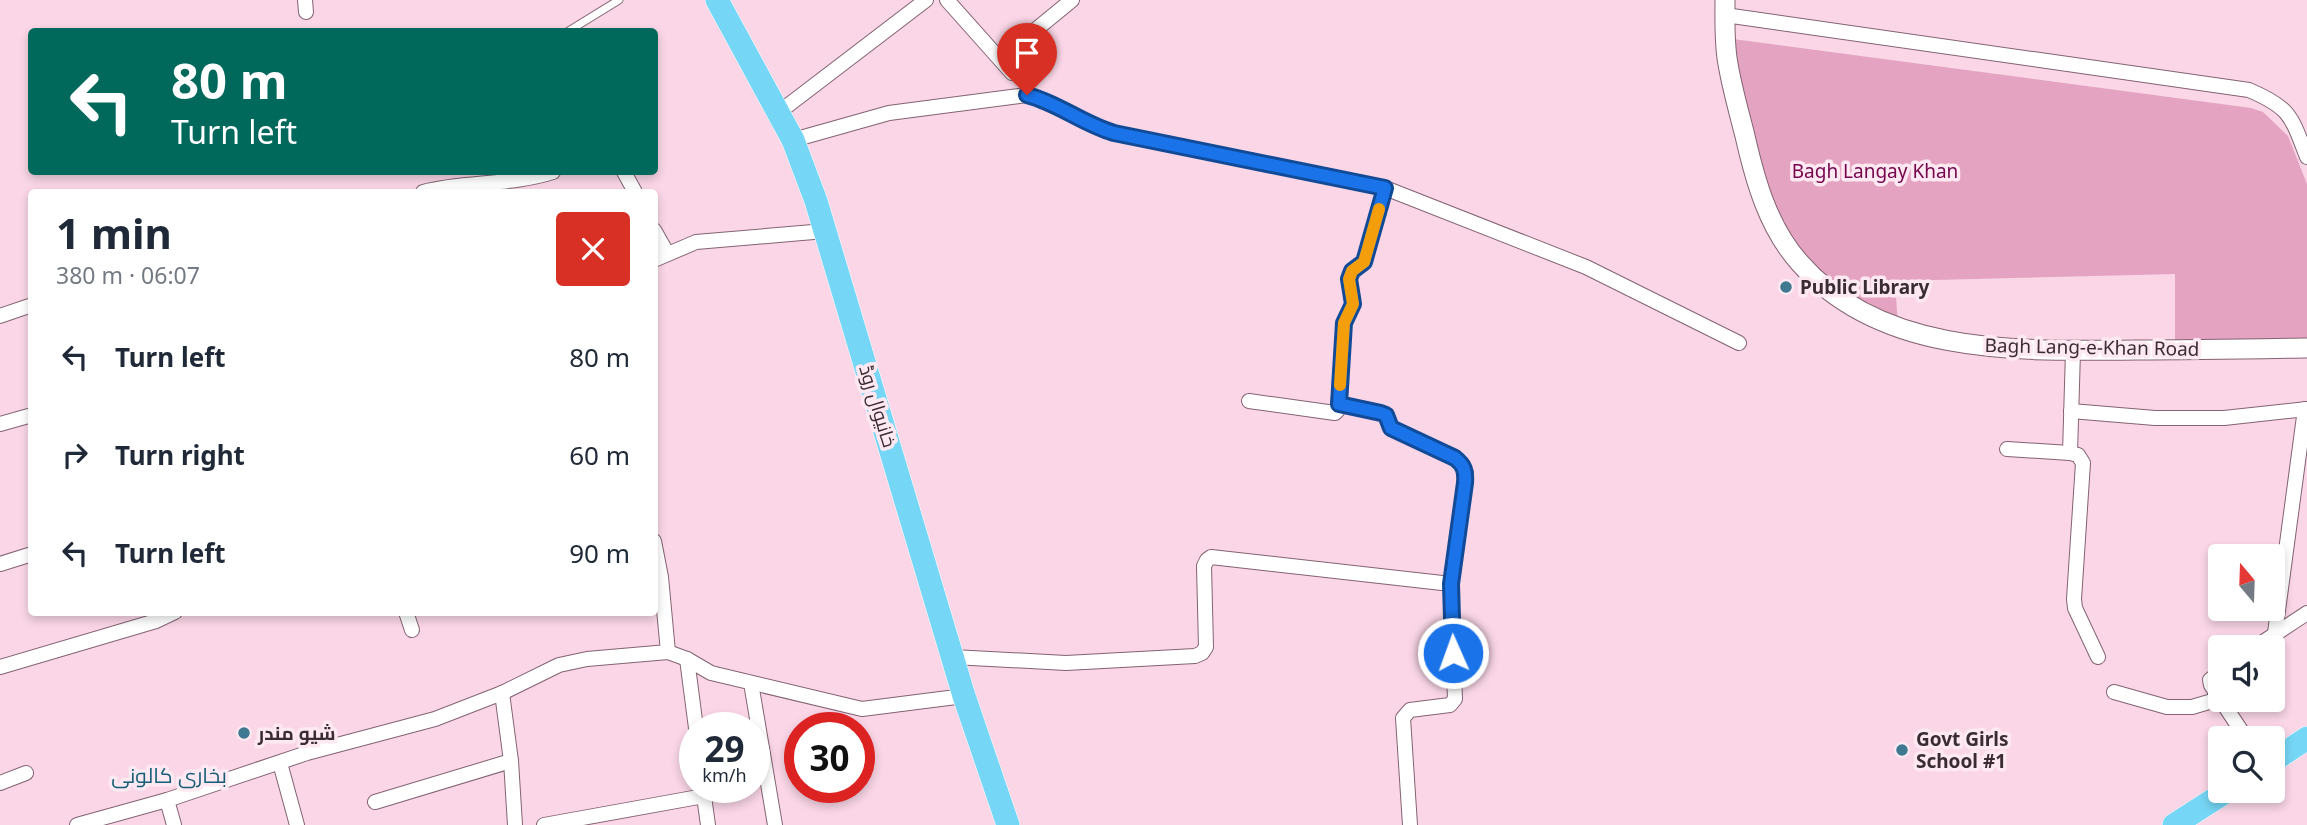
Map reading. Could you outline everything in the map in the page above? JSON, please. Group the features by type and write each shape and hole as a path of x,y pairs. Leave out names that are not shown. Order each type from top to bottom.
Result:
{"main road":[{"name":"خانیوال روڈ","path":"717,2 793,141 825,231 964,696 1008,825"},
{"path":"2285,753 2307,738"},
{"path":"2174,825 2208,803"}],"street":[{"path":"778,113 926,0"},
{"path":"947,0 1012,73"},
{"path":"1000,59 1072,0"},
{"path":"1725,8 2249,90 2274,101 2291,118 2307,157"},
{"name":"Bagh Lang-e-Khan Road","path":"1725,8 1728,63 1756,184 1783,241 1799,262 1817,280 1860,312 1923,336 1976,346 2073,351 2307,348"},
{"path":"793,141 889,113 1027,95 1042,99 1095,127 1114,133 1385,188 1586,267 1739,344"},
{"path":"434,189 522,180 541,175"},
{"path":"1249,401 1335,413 1338,410 1344,323 1353,304 1349,279 1352,271 1364,262 1385,188"},
{"path":"661,256 696,242 825,231"},
{"path":"0,316 28,306"},
{"path":"2070,453 2073,351"},
{"path":"1339,404 1386,415 1391,428 1455,458 1466,473 1451,584 1455,699 1450,705 1410,710 1403,718 1410,825"},
{"path":"2071,411 2155,418 2224,418 2306,409 2302,459 2274,633"},
{"path":"0,424 28,416"},
{"path":"2007,449 2070,453 2078,455 2083,463 2074,599 2075,608 2098,656"},
{"path":"0,564 28,555"},
{"path":"953,657 1066,663 1195,656 1202,653 1206,647 1204,566 1211,557 1451,584"},
{"path":"658,562 668,652"},
{"path":"2271,635 2307,613"},
{"path":"407,616 412,630"},
{"path":"0,667 155,617"},
{"path":"77,825 167,800 307,753 435,719 502,693 572,661 668,652 711,673 862,709 964,696"},
{"path":"687,659 694,712"},
{"path":"751,683 775,825"},
{"path":"2114,692 2166,706 2192,707 2208,702"},
{"path":"502,693 511,761 515,825"},
{"path":"375,802 511,761"},
{"path":"279,763 297,825"},
{"path":"0,783 26,773"},
{"path":"544,825 679,797"},
{"path":"167,800 174,825"},
{"path":"705,803 708,825"}],"lane":[{"path":"574,28 619,0"}],"green space":[{"name":"Bagh Langay Khan","path":"1725,38 2251,108 2263,112 2288,136 2307,184 2307,348 2175,350 2175,274 1895,281 1898,327 1860,312 1783,241"}],"slow traffic":[{"path":"1340,385 1344,323 1353,304 1349,279 1352,271 1364,262 1379,209"}],"place":[{"name":"Public Library","path":"1786,287"},
{"name":"شیو مندر","path":"244,733"},
{"name":"Govt Girls School #1","path":"1902,750"}],"district":[{"name":"بخاری کالونی","path":"169,775"}],"route":[{"path":"1027,95 1042,99 1095,127 1114,133 1385,188 1364,262 1352,271 1349,279 1353,304 1344,323 1339,404 1386,415 1391,428 1398,433 1455,458 1462,464 1466,473 1451,584 1453,653"}]}
